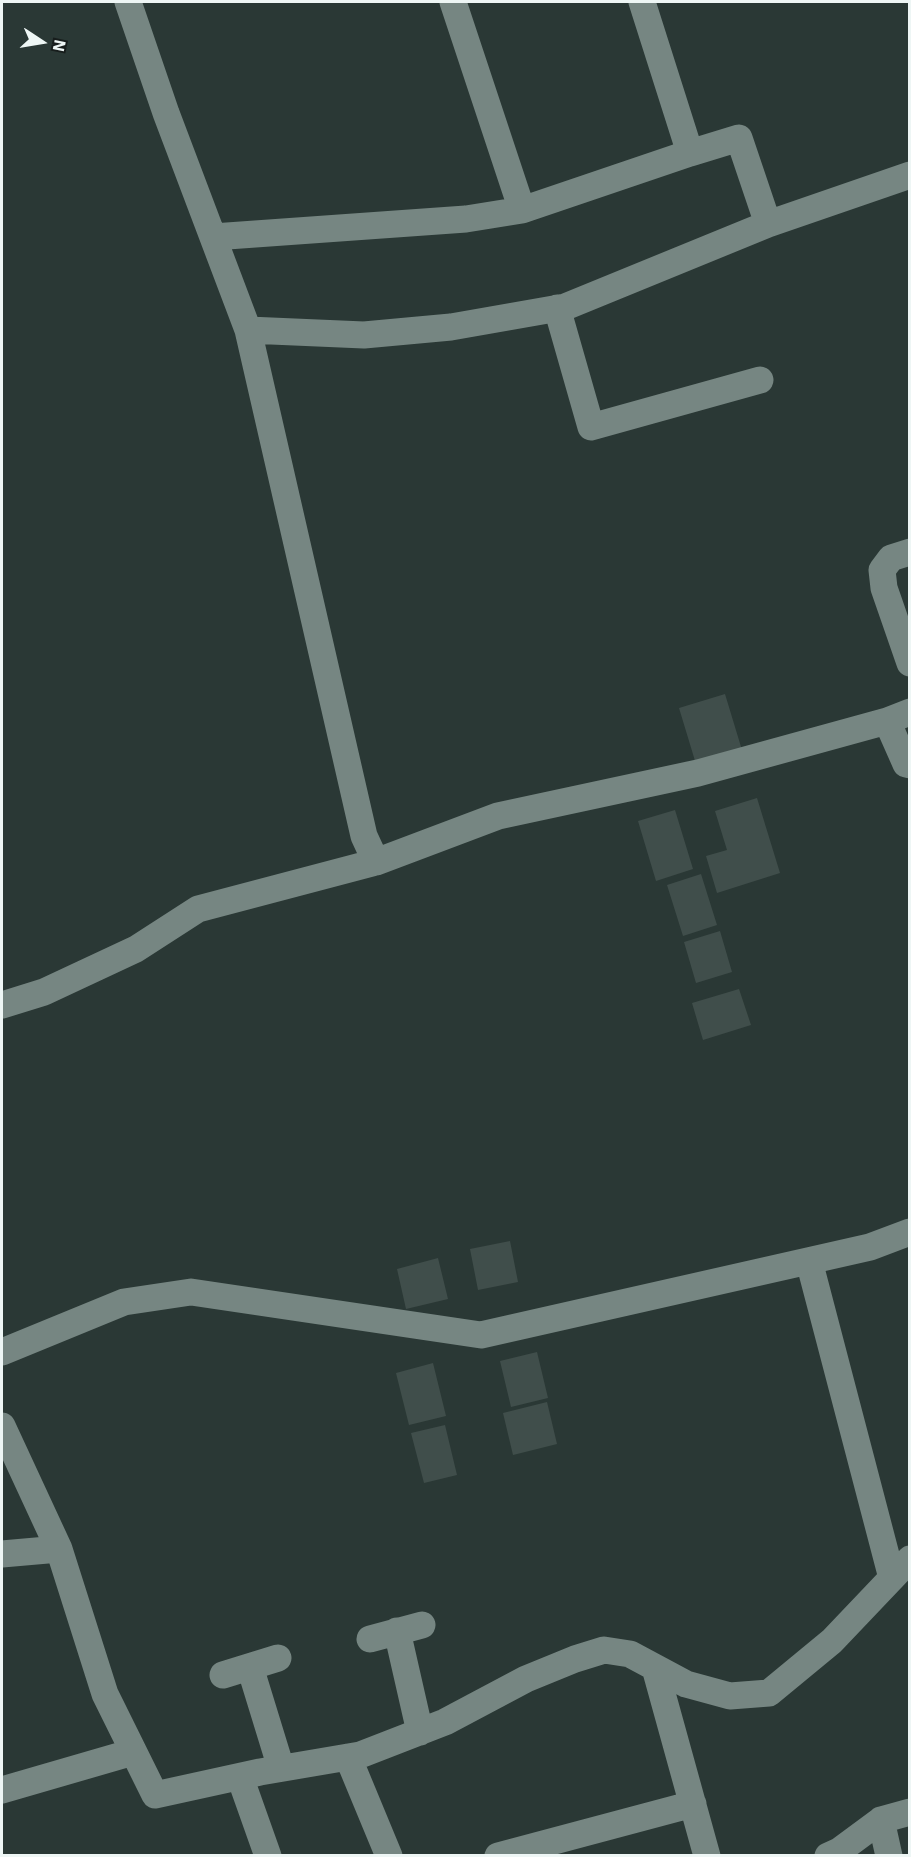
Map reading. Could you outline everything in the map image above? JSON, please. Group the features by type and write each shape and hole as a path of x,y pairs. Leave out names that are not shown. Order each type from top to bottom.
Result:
{"street":[{"path":"128,2 166,113 248,330 364,836 376,862"},
{"path":"453,2 522,210"},
{"path":"642,2 690,153"},
{"path":"213,237 466,219 522,210 739,138 768,224"},
{"path":"248,330 364,335 451,327 557,308 768,224 909,175"},
{"path":"557,308 591,427 760,381"},
{"path":"909,552 891,558 882,570 884,588 909,663"},
{"path":"2,1005 44,992 136,949 198,909 376,862 498,816 698,773 898,717 906,764 909,765"},
{"path":"2,1352 124,1302 191,1292 481,1335 809,1261 870,1246 909,1232"},
{"path":"2,1426 59,1549 105,1694 155,1796 281,1768 348,1757 445,1722 526,1679 604,1650 630,1654 686,1684 730,1696 769,1693 832,1641 901,1568 809,1261"},
{"path":"2,1554 59,1549"},
{"path":"370,1639 422,1625"},
{"path":"396,1632 420,1732"},
{"path":"223,1675 278,1658"},
{"path":"250,1667 281,1768"},
{"path":"655,1668 707,1856"},
{"path":"2,1790 133,1752"},
{"path":"348,1757 389,1856"},
{"path":"240,1777 268,1856"},
{"path":"498,1856 693,1804"},
{"path":"828,1856 839,1851 881,1820 909,1812"},
{"path":"881,1820 889,1856"}],"building":[{"path":"725,694 745,760 699,774 679,708"},
{"path":"757,798 780,873 717,893 706,856 727,850 715,811"},
{"path":"675,810 693,869 656,881 638,821"},
{"path":"701,874 717,925 683,936 667,885"},
{"path":"720,931 732,972 696,983 684,942"},
{"path":"739,989 751,1025 703,1040 692,1003"},
{"path":"510,1241 518,1282 478,1290 470,1249"},
{"path":"438,1258 448,1299 406,1309 397,1269"},
{"path":"537,1352 548,1398 511,1407 500,1361"},
{"path":"433,1363 446,1416 409,1425 396,1373"},
{"path":"547,1402 557,1444 513,1455 503,1413"},
{"path":"445,1425 457,1475 424,1483 411,1433"}]}
